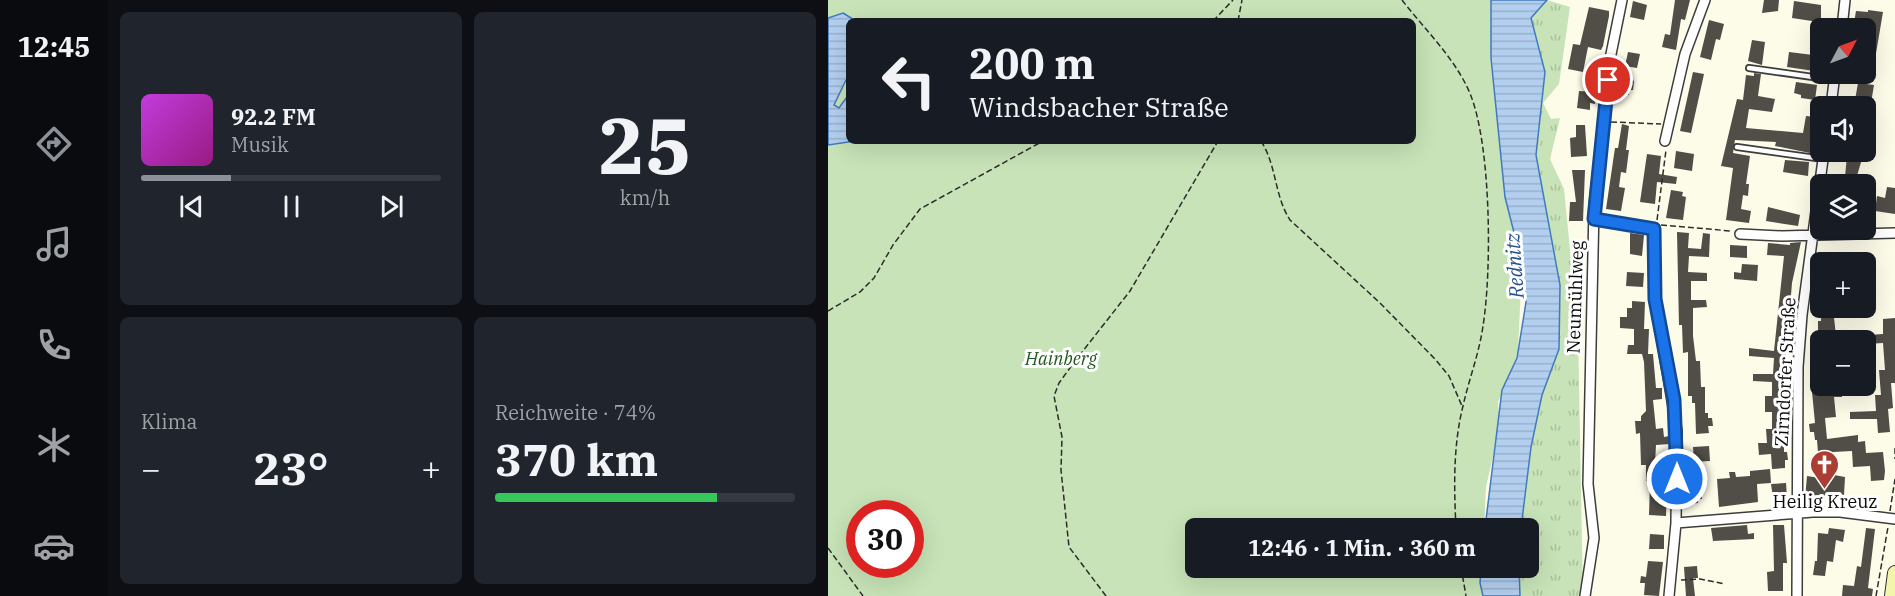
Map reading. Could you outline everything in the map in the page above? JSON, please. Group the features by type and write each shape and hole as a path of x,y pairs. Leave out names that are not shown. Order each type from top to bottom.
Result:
{"main road":[{"path":"1892,596 1895,573"}],"street":[{"name":"Neumühlweg","path":"1585,596 1594,537 1588,484 1594,219 1602,122 1622,0"},
{"path":"1665,141 1685,54 1705,0"},
{"path":"1843,18 1845,0"},
{"path":"1594,219 1654,229 1655,299 1677,431 1676,523 1670,596"},
{"path":"1876,233 1895,233"},
{"path":"1740,234 1810,235"},
{"name":"Zirndorfer Straße","path":"1797,596 1798,367 1811,240"},
{"path":"1676,523 1797,512 1840,512 1892,519"}],"lane":[{"path":"1749,68 1810,74"},
{"path":"1737,147 1810,154"}],"path":[{"path":"1215,18 1233,0"},
{"path":"1239,18 1242,0"},
{"path":"1402,0 1450,61 1471,95 1479,130 1486,182 1488,285 1478,351 1462,408 1453,476 1455,518"},
{"path":"1602,122 1668,124"},
{"path":"1665,141 1667,152 1654,224 1728,230"},
{"path":"828,311 860,292 874,278 893,245 920,208 1037,144"},
{"path":"1106,596 1069,547 1061,470 1062,437 1054,396 1059,383 1074,361 1130,291 1216,144"},
{"path":"1261,144 1275,172 1280,204 1290,220 1379,302 1428,351 1449,376 1462,408"},
{"path":"1895,448 1895,459"},
{"path":"1876,596 1892,519 1895,479"},
{"path":"828,548 863,596"},
{"path":"1463,578 1466,596"},
{"path":"1671,580 1700,579 1725,584"}],"green space":[{"name":"Hainberg","path":"828,0 1497,0 1522,263 1518,351 1512,373 1498,402 1500,425 1486,487 1484,518 1185,518 1185,578 1485,578 1487,596 828,596"},
{"path":"1547,0 1570,7 1559,84 1543,103 1551,119 1560,118 1550,159 1564,189 1578,331 1583,596 1520,596 1519,578 1539,578 1539,518 1522,518 1531,447 1542,395 1559,348 1560,285 1536,155 1545,72 1531,17"}],"water":[{"path":"1491,0 1547,0 1531,18 1545,72 1536,155 1560,285 1559,349 1542,395 1531,447 1522,518 1486,518 1502,390 1517,358 1526,302 1521,260 1505,197 1491,58"},
{"path":"843,13 851,18 846,18 846,80 834,105 839,108 846,98 846,142 828,145 828,18"},
{"path":"1480,578 1519,578 1520,596 1483,596"}],"building":[{"path":"1675,0 1690,0 1685,20 1681,19 1676,50 1662,47 1665,34 1670,35"},
{"path":"1764,0 1779,0 1778,11 1762,13"},
{"path":"1633,1 1647,5 1644,20 1630,17"},
{"path":"1794,1 1821,5 1821,18 1810,18 1810,21 1792,18"},
{"path":"1589,7 1609,11 1603,46 1601,50 1588,47 1583,72 1568,69 1573,44 1580,45"},
{"path":"1868,10 1883,12 1876,53 1876,18 1855,18 1856,11 1868,12"},
{"path":"1709,20 1724,24 1720,40 1716,39 1711,60 1700,57"},
{"path":"1752,40 1765,42 1762,65 1748,61"},
{"path":"1628,52 1640,54 1637,68 1625,66"},
{"path":"1789,52 1810,55 1810,70 1787,67"},
{"path":"1693,72 1704,74 1691,133 1680,131"},
{"path":"1754,73 1761,74 1758,96 1775,99 1772,112 1749,109 1746,128 1803,133 1806,116 1810,116 1810,153 1775,146 1776,142 1735,140 1733,153 1750,156 1746,184 1749,184 1748,196 1743,195 1741,209 1751,211 1749,223 1726,220 1733,168 1721,166 1737,99 1743,100 1746,75 1754,76"},
{"path":"1621,78 1633,79 1633,90 1629,90 1629,95 1619,94"},
{"path":"1796,82 1817,85 1816,96 1810,96 1810,99 1801,98 1801,95 1794,93"},
{"path":"1858,84 1874,85 1872,96 1856,96"},
{"path":"1579,91 1596,92 1595,104 1590,103 1590,110 1577,108"},
{"path":"1622,124 1629,126 1626,150 1629,150 1626,173 1621,172 1619,187 1625,188 1621,211 1606,209 1615,148 1618,148"},
{"path":"1576,125 1585,125 1587,156 1571,157 1570,138 1576,137"},
{"path":"1676,151 1694,154 1692,171 1674,168"},
{"path":"1647,154 1661,156 1659,174 1677,177 1676,184 1657,182 1655,204 1640,202"},
{"path":"1785,160 1809,162 1808,176 1783,172"},
{"path":"1846,162 1861,162 1858,174 1845,174"},
{"path":"1572,170 1585,170 1583,221 1569,221 1570,202 1576,202"},
{"path":"1887,187 1895,188 1895,214 1876,211 1877,196 1885,198"},
{"path":"1671,190 1683,192 1682,196 1686,197 1683,220 1666,218"},
{"path":"1768,207 1800,215 1798,226 1766,221"},
{"path":"1677,232 1689,233 1688,248 1701,249 1703,233 1710,234 1709,257 1689,256 1688,272 1707,273 1707,281 1691,281 1691,300 1706,300 1707,307 1693,308 1693,336 1696,361 1700,361 1701,387 1705,387 1705,413 1708,413 1708,418 1712,418 1713,426 1708,426 1709,433 1696,434 1695,403 1692,403 1692,396 1688,396 1688,352 1683,353 1682,325 1679,325"},
{"path":"1630,233 1644,235 1642,256 1630,254"},
{"path":"1801,242 1792,283 1786,355 1784,452 1787,452 1788,460 1785,460 1785,468 1772,469 1771,454 1759,455 1758,443 1767,443 1766,429 1772,429 1772,412 1765,412 1765,396 1772,396 1772,382 1753,381 1753,374 1773,374 1774,358 1749,356 1749,348 1774,351 1784,256 1767,255 1768,243 1790,245 1790,243"},
{"path":"1730,245 1747,246 1747,258 1730,257"},
{"path":"1742,264 1758,265 1757,281 1734,279 1734,272 1741,273"},
{"path":"1627,272 1644,273 1643,287 1626,286"},
{"path":"1632,301 1645,302 1644,329 1649,329 1648,354 1653,354 1656,388 1662,388 1662,399 1653,400 1656,429 1663,428 1664,437 1669,436 1670,444 1656,445 1654,482 1646,481 1646,465 1641,465 1640,433 1636,434 1635,421 1641,421 1641,416 1646,411 1644,362 1642,354 1627,354 1628,345 1634,345 1634,329 1620,328 1620,317 1627,317 1627,308 1632,308"},
{"path":"1821,318 1834,318 1835,330 1818,330 1818,321 1821,321"},
{"path":"1895,318 1895,383 1891,383 1893,408 1888,409 1890,432 1878,433 1877,419 1850,419 1850,412 1876,411 1875,396 1881,395 1879,370 1885,370 1883,343 1876,343 1876,334 1883,334 1883,319"},
{"path":"1812,396 1842,396 1834,397 1836,417 1825,418 1827,439 1858,435 1858,442 1865,441 1866,453 1883,452 1884,480 1871,481 1870,466 1853,467 1852,451 1833,452 1834,475 1845,477 1844,495 1836,493 1835,498 1812,495 1811,500 1805,499 1807,476 1820,478 1817,440 1815,440 1814,432 1810,432 1809,424 1815,423"},
{"path":"1709,446 1710,461 1694,462 1693,447"},
{"path":"1770,469 1771,483 1757,484 1758,502 1719,507 1717,479 1730,478 1729,472 1735,472 1736,477 1750,476 1750,471"},
{"path":"1701,478 1702,499 1698,499 1698,503 1689,504 1687,479"},
{"path":"1650,482 1667,483 1666,516 1649,515"},
{"path":"1786,483 1787,497 1773,498 1771,484"},
{"path":"1747,525 1748,534 1754,533 1754,539 1713,541 1711,528"},
{"path":"1773,525 1784,525 1787,563 1783,563 1783,591 1768,591 1767,572 1774,571"},
{"path":"1829,528 1845,530 1843,542 1836,540 1833,562 1827,561 1825,576 1813,575 1815,561 1817,561 1818,533 1828,534"},
{"path":"1866,528 1875,529 1868,588 1873,589 1872,596 1842,596 1843,585 1854,586 1857,566 1861,567"},
{"path":"1650,534 1664,535 1664,549 1649,549"},
{"path":"1648,561 1663,562 1659,596 1644,595 1645,583 1640,583 1641,576 1646,577"},
{"path":"1697,566 1698,578 1693,578 1695,596 1686,596 1684,567"}],"place":[{"name":"Heilig Kreuz","path":"1825,490"}],"route":[{"path":"1608,80 1594,219 1654,229 1655,299 1674,400 1678,457 1677,479"}],"water label":[{"name":"Rednitz","path":"1514,266"}]}
